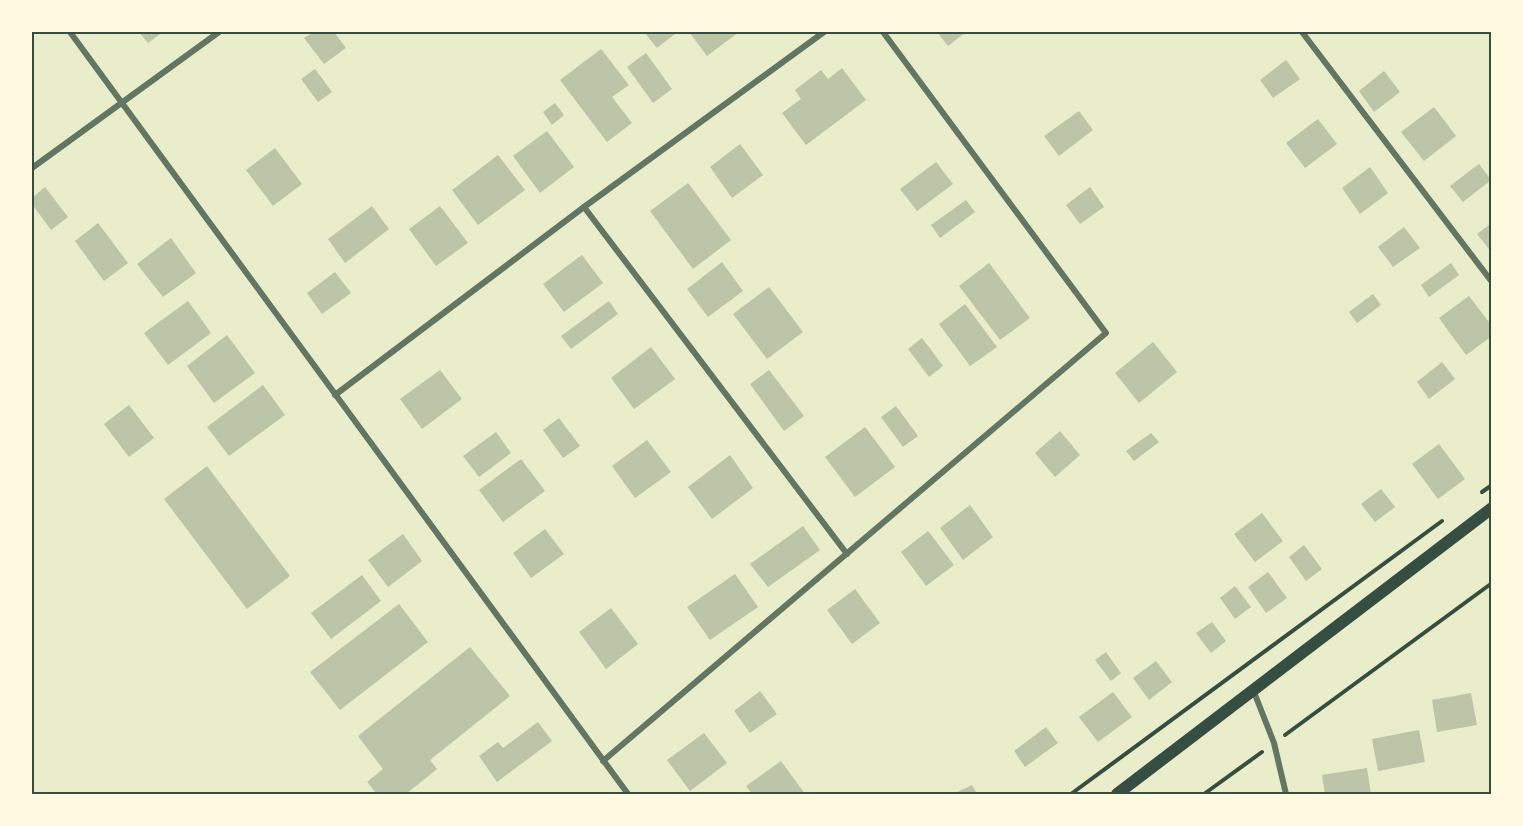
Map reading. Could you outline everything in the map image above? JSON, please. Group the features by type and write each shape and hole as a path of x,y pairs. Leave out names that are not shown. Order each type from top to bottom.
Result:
{"main road":[{"path":"1117,795 1491,508"}],"street":[{"path":"70,32 628,795"},
{"path":"32,168 219,32"},
{"path":"335,395 584,207 824,32"},
{"path":"603,761 1106,333 883,32"},
{"path":"1302,32 1491,282"},
{"path":"584,207 847,554"},
{"path":"1254,692 1274,743 1286,795"}],"path":[{"path":"1472,499 1491,485"},
{"path":"1071,795 1444,520"},
{"path":"1204,795 1491,583"}],"building":[{"path":"139,32 163,32 148,43"},
{"path":"313,32 334,32 346,48 324,64 304,38"},
{"path":"644,32 673,32 675,34 657,48"},
{"path":"689,32 739,32 707,56"},
{"path":"937,32 966,32 948,46"},
{"path":"601,49 629,85 612,97 632,123 607,142 560,80"},
{"path":"646,53 672,89 653,103 627,67"},
{"path":"1286,60 1300,79 1273,98 1260,80"},
{"path":"842,68 866,100 806,145 782,113 801,99 795,90 821,70 828,79"},
{"path":"315,69 332,92 318,102 301,79"},
{"path":"1384,71 1400,92 1374,112 1359,91"},
{"path":"555,103 564,115 552,125 543,112"},
{"path":"1434,107 1456,136 1424,161 1401,132"},
{"path":"1079,111 1093,130 1059,156 1044,136"},
{"path":"1318,119 1337,144 1305,168 1286,143"},
{"path":"547,131 574,167 540,193 513,156"},
{"path":"740,144 763,175 732,198 710,167"},
{"path":"275,148 302,184 273,206 246,170"},
{"path":"498,155 525,190 478,225 452,190"},
{"path":"936,162 953,184 917,211 900,189"},
{"path":"1479,164 1491,180 1463,202 1450,186"},
{"path":"1370,167 1388,193 1360,214 1342,188"},
{"path":"688,183 731,240 693,269 650,211"},
{"path":"45,187 68,217 51,230 32,204 32,198"},
{"path":"1090,187 1104,207 1080,224 1066,205"},
{"path":"966,200 975,212 940,238 931,225"},
{"path":"372,206 389,229 345,263 328,239"},
{"path":"440,206 468,243 436,266 409,229"},
{"path":"98,223 128,263 104,281 75,241"},
{"path":"1492,223 1492,253 1477,234"},
{"path":"1404,227 1420,248 1393,267 1378,247"},
{"path":"171,238 196,273 163,297 137,264"},
{"path":"582,255 603,283 564,312 543,284"},
{"path":"722,262 743,291 708,317 687,289"},
{"path":"989,263 1030,318 1000,340 959,286"},
{"path":"1451,263 1459,275 1429,297 1421,285"},
{"path":"335,272 351,293 322,314 307,293"},
{"path":"769,287 803,332 767,359 733,314"},
{"path":"1373,294 1381,305 1357,323 1349,312"},
{"path":"1469,296 1492,326 1492,336 1466,355 1439,318"},
{"path":"188,301 211,333 168,365 144,333"},
{"path":"609,301 618,314 571,349 561,336"},
{"path":"965,304 997,347 970,366 939,324"},
{"path":"227,335 255,373 214,403 187,366"},
{"path":"922,338 943,366 929,377 908,349"},
{"path":"1153,342 1177,372 1139,403 1115,373"},
{"path":"651,347 675,379 634,409 611,378"},
{"path":"1442,362 1455,379 1429,399 1417,382"},
{"path":"440,370 462,399 422,429 400,399"},
{"path":"769,370 804,416 784,431 750,384"},
{"path":"263,385 285,415 229,456 207,427"},
{"path":"129,405 154,438 129,457 104,424"},
{"path":"896,406 918,436 903,447 881,417"},
{"path":"559,418 580,446 563,458 543,430"},
{"path":"865,427 895,467 855,497 825,457"},
{"path":"1060,431 1080,455 1055,477 1035,453"},
{"path":"496,432 511,453 479,477 463,456"},
{"path":"1151,433 1159,442 1134,461 1126,451"},
{"path":"647,440 671,472 635,498 612,466"},
{"path":"1439,444 1465,479 1438,499 1412,464"},
{"path":"730,455 753,488 712,519 688,487"},
{"path":"521,459 545,491 503,522 479,490"},
{"path":"207,466 290,576 247,609 164,499"},
{"path":"1381,489 1395,507 1375,522 1361,504"},
{"path":"970,505 993,537 963,560 940,528"},
{"path":"1262,513 1283,541 1255,562 1234,534"},
{"path":"803,526 820,550 768,587 750,564"},
{"path":"545,529 564,554 531,578 513,553"},
{"path":"928,531 954,565 926,586 901,552"},
{"path":"403,534 422,561 388,587 368,560"},
{"path":"1304,545 1322,569 1306,581 1289,557"},
{"path":"1268,572 1287,598 1266,613 1248,587"},
{"path":"735,574 758,607 710,640 687,607"},
{"path":"362,575 381,601 331,639 311,613"},
{"path":"1235,586 1251,607 1235,619 1220,598"},
{"path":"855,589 880,623 852,644 827,610"},
{"path":"399,604 428,642 340,710 310,672"},
{"path":"611,608 638,644 606,669 579,632"},
{"path":"1212,622 1226,641 1211,653 1196,633"},
{"path":"470,647 510,696 430,760 437,769 406,794 377,794 367,782 383,769 358,736"},
{"path":"1106,652 1121,673 1111,681 1095,660"},
{"path":"1156,661 1172,682 1149,700 1133,678"},
{"path":"760,691 777,714 750,733 734,711"},
{"path":"1113,692 1132,717 1098,742 1079,717"},
{"path":"1471,693 1477,725 1437,732 1432,700"},
{"path":"538,722 552,741 497,782 479,756 498,742 503,748"},
{"path":"1046,727 1058,743 1025,767 1014,751"},
{"path":"1419,730 1425,762 1378,771 1372,739"},
{"path":"704,733 727,763 690,791 667,760"},
{"path":"781,761 805,794 752,794 746,786"},
{"path":"1367,768 1371,794 1325,794 1322,775"},
{"path":"972,785 977,794 953,794"}]}
